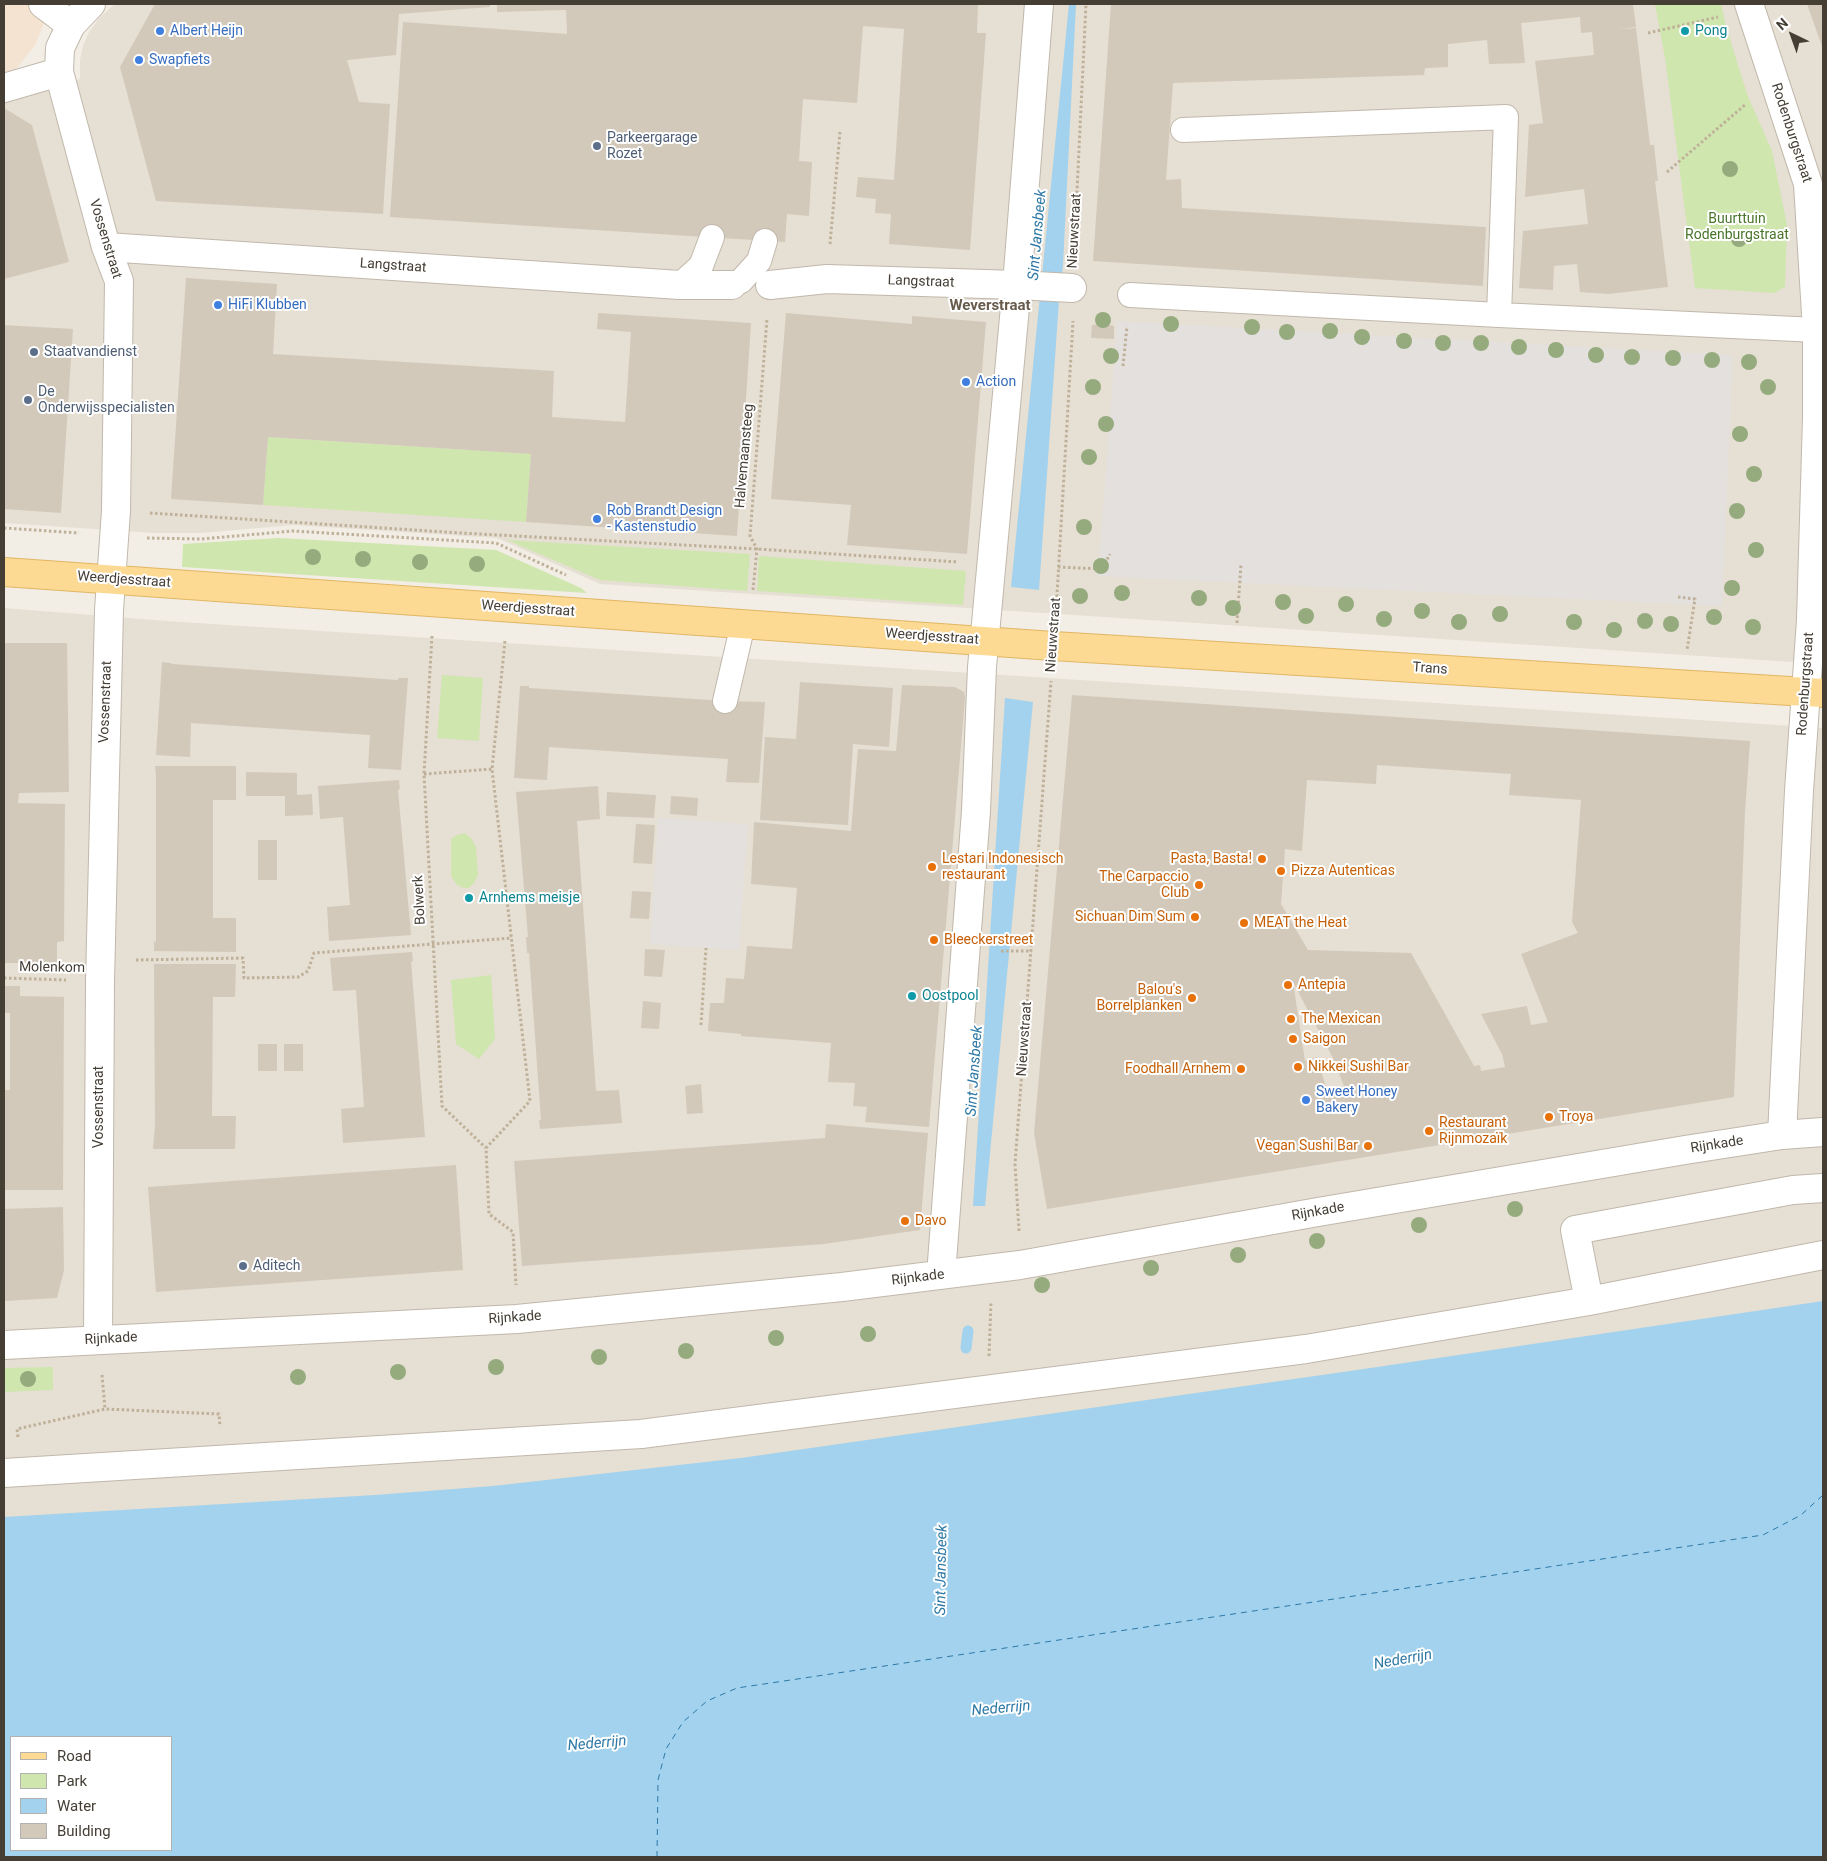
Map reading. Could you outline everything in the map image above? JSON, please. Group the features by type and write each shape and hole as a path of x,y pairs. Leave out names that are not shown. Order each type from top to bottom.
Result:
{"main road":[{"name":"Weerdjesstraat","path":"4,572 743,624 986,628 1053,646"},
{"name":"Trans","path":"1053,646 1815,692"}],"street":[{"path":"43,4 71,25"},
{"name":"Vossenstraat","path":"91,4 71,25 60,48 59,72 106,247 119,281 116,523 110,579 100,971 98,1340"},
{"path":"941,1276 976,811 982,668 991,565 1026,285 1039,4"},
{"name":"Rodenburgstraat","path":"1750,7 1808,184 1817,330 1818,553 1811,620 1815,692 1799,790 1782,1134"},
{"path":"4,88 59,72"},
{"name":"Langstraat","path":"106,247 680,285 732,285"},
{"name":"Langstraat","path":"770,285 827,279 1068,288"},
{"name":"Rijnkade","path":"4,1345 517,1318 941,1276 1020,1265 1318,1212 1782,1134 1823,1132"},
{"path":"1589,1301 1576,1230 1793,1190 1823,1188"},
{"path":"4,1473 641,1434 1306,1349 1589,1301 1823,1255"}],"lane":[{"path":"1184,130 1506,117 1499,316"},
{"path":"680,285 701,266 712,237"},
{"name":"Langstraat","path":"732,285 741,280 759,261 765,240"},
{"path":"1130,295 1499,316 1817,330"},
{"path":"726,701 743,624"}],"path":[{"name":"Nieuwstraat","path":"1020,1265 1016,1164 1053,646 1073,332 1068,288 1086,4"},
{"path":"1648,33 1750,7"},
{"path":"1667,172 1774,80"},
{"path":"827,279 840,132"},
{"name":"Halvemaansteeg","path":"743,624 753,597 757,549 750,536 770,285"},
{"path":"1124,366 1130,295"},
{"path":"116,523 201,539 293,531 496,543 569,576"},
{"path":"4,528 116,523 471,533 757,549 991,565"},
{"path":"1058,567 1102,568 1110,554"},
{"path":"1236,630 1241,564"},
{"path":"1678,597 1695,598 1687,651"},
{"name":"Bolwerk","path":"432,633 424,774 442,1106 486,1148"},
{"path":"506,636 492,769 530,1101 486,1148 489,1214 513,1232 517,1318"},
{"path":"424,774 492,769"},
{"path":"434,944 512,938"},
{"name":"Molenkom","path":"4,978 244,958 244,978 298,977 308,971 314,953 434,944"},
{"path":"701,1025 706,948"},
{"path":"1011,951 1032,951"},
{"path":"17,1429 105,1409 219,1414"}],"shaded area":[{"path":"4,4 52,4 35,45 16,69 4,75"},
{"path":"115,4 1823,4 1823,664 600,584 497,538 293,525 202,533 155,533 4,523 4,99 80,79 80,60 88,34 99,18"},
{"path":"1117,321 1733,355 1722,606 1098,576"},
{"path":"4,608 166,621 1823,728 1823,1350 4,1538"},
{"path":"658,818 748,824 739,950 650,944"}],"green space":[{"name":"Buurttuin Rodenburgstraat","path":"1655,4 1721,4 1747,94 1772,151 1787,225 1785,287 1774,293 1695,288 1665,58"},
{"path":"268,437 531,454 526,522 263,505"},
{"path":"279,538 496,550 581,588 587,593 182,567 183,544"},
{"path":"507,540 750,554 747,591 600,580"},
{"path":"759,556 966,571 963,605 757,591"},
{"path":"442,675 483,678 479,741 437,738"},
{"path":"465,833 471,838 476,847 478,875 469,888 457,885 451,876 451,839"},
{"path":"491,975 495,1039 479,1059 456,1044 451,980"},
{"path":"53,1367 53,1390 4,1392 4,1368"}],"water":[{"path":"1069,4 1076,4 1063,265 1039,590 1011,587"},
{"path":"1005,698 1033,702 985,1206 973,1206"},
{"name":"Nederrijn","path":"1823,1301 1823,1857 4,1857 4,1517 375,1495 493,1486 741,1458"}],"building":[{"path":"155,4 490,4 490,7 399,14 396,55 347,60 359,102 390,104 383,214 156,201 120,67"},
{"name":"Parkeergarage Rozet","path":"497,4 978,4 977,33 986,33 970,250 889,244 891,214 875,213 876,199 856,197 858,177 894,180 904,29 863,26 857,103 803,99 799,161 812,162 809,216 787,214 785,242 390,217 403,22 567,34 566,10 497,12"},
{"path":"1111,4 1633,4 1636,27 1619,29 1636,28 1650,145 1654,145 1658,181 1655,181 1668,287 1609,294 1580,292 1577,264 1554,266 1553,290 1519,288 1523,231 1588,224 1584,189 1525,197 1529,125 1543,123 1535,61 1594,55 1592,32 1581,33 1580,17 1521,23 1525,63 1489,64 1487,40 1448,44 1448,67 1425,68 1424,75 1173,83 1166,180 1181,179 1182,208 1486,227 1483,286 1093,261"},
{"path":"1807,4 1823,4 1823,49"},
{"path":"4,108 32,125 69,262 4,279"},
{"path":"186,278 277,284 273,354 554,371 552,417 625,422 631,332 597,329 598,313 751,323 737,536 526,522 531,454 268,437 263,505 171,499"},
{"path":"786,313 912,324 912,316 986,322 967,554 847,545 851,505 771,499"},
{"path":"4,325 73,329 61,513 4,509"},
{"path":"1092,325 1114,326 1114,339 1091,338"},
{"path":"4,643 67,643 69,792 19,793 18,803 65,804 64,941 57,942 57,963 4,963"},
{"path":"162,662 398,680 398,678 408,678 401,770 368,768 370,735 191,723 190,757 156,755"},
{"path":"800,682 893,688 889,747 853,744 848,825 760,820 765,737 796,739"},
{"path":"902,685 955,687 964,692 965,698 929,1127 865,1122 867,1107 853,1106 855,1083 828,1082 831,1043 741,1036 741,1034 708,1031 710,1003 724,1003 726,978 744,979 747,946 792,949 797,888 751,884 754,822 851,831 858,749 896,751"},
{"path":"520,686 725,701 765,702 759,783 726,782 728,759 549,747 547,780 514,778"},
{"path":"1072,695 1750,741 1745,812 1734,1097 1047,1209 1034,1133","holes":["1377,765 1511,774 1509,795 1581,800 1572,922 1578,933 1521,954 1548,1022 1531,1025 1527,1006 1481,1014 1502,1054 1505,1067 1481,1071 1480,1065 1474,1066 1411,953 1308,950 1281,904 1285,849 1302,851 1307,780 1376,784","1293,982 1333,1058 1346,1091 1328,1094 1317,1057 1305,1061"]},
{"path":"155,766 236,766 236,800 213,800 213,918 236,918 236,952 154,951 154,941 156,942"},
{"path":"246,772 297,773 297,795 312,794 313,815 285,816 285,796 246,796"},
{"path":"399,780 400,789 398,790 411,935 329,941 327,907 350,905 343,817 320,819 318,786"},
{"path":"598,786 600,819 577,821 596,1091 619,1090 622,1123 540,1129 539,1120 541,1120 529,953 527,953 526,937 528,937 516,792"},
{"path":"607,792 656,795 654,818 606,816"},
{"path":"671,796 698,798 697,816 670,814"},
{"path":"636,824 655,825 652,864 633,863"},
{"path":"258,840 277,840 277,880 258,880"},
{"path":"632,891 651,892 649,919 630,918"},
{"path":"645,949 665,950 662,977 644,976"},
{"path":"412,952 413,962 411,961 425,1137 343,1143 341,1109 364,1107 356,990 333,991 330,958"},
{"path":"154,964 236,964 235,997 213,997 212,1116 236,1116 235,1149 153,1149 155,1124"},
{"path":"4,986 20,986 20,996 64,997 63,1190 4,1190 4,1090 10,1090 10,1013 4,1013"},
{"path":"643,1001 661,1003 659,1029 641,1028"},
{"path":"258,1044 277,1044 277,1071 258,1071"},
{"path":"284,1044 303,1044 303,1071 284,1071"},
{"path":"701,1084 703,1113 687,1114 685,1086"},
{"path":"826,1124 928,1133 920,1230 824,1244 522,1266 514,1161 825,1138"},
{"path":"456,1165 463,1270 156,1292 148,1187"},
{"path":"63,1207 64,1270 57,1298 4,1301 4,1209"}],"waterway":[{"name":"Sint Jansbeek","path":"966,1348 968,1331"}],"ferry route":[{"path":"657,1857 658,1780 666,1749 683,1722 707,1701 737,1688 1763,1535 1801,1515 1823,1495"}],"place":[{"name":"Albert Heijn","path":"160,31"},
{"name":"Pong","path":"1685,31"},
{"name":"Swapfiets","path":"139,60"},
{"name":"Parkeergarage Rozet","path":"597,146"},
{"name":"HiFi Klubben","path":"218,305"},
{"name":"Staatvandienst","path":"34,352"},
{"name":"Action","path":"966,382"},
{"name":"De Onderwijsspecialisten","path":"28,400"},
{"name":"Rob Brandt Design - Kastenstudio","path":"597,519"},
{"name":"Pasta, Basta!","path":"1262,859"},
{"name":"Lestari Indonesisch restaurant","path":"932,867"},
{"name":"Pizza Autenticas","path":"1281,871"},
{"name":"The Carpaccio Club","path":"1199,885"},
{"name":"Arnhems meisje","path":"469,898"},
{"name":"Sichuan Dim Sum","path":"1195,917"},
{"name":"MEAT the Heat","path":"1244,923"},
{"name":"Bleeckerstreet","path":"934,940"},
{"name":"Antepia","path":"1288,985"},
{"name":"Oostpool","path":"912,996"},
{"name":"Balou's Borrelplanken","path":"1192,998"},
{"name":"The Mexican","path":"1291,1019"},
{"name":"Saigon","path":"1293,1039"},
{"name":"Nikkei Sushi Bar","path":"1298,1067"},
{"name":"Foodhall Arnhem","path":"1241,1069"},
{"name":"Sweet Honey Bakery","path":"1306,1100"},
{"name":"Troya","path":"1549,1117"},
{"name":"Restaurant Rijnmozaïk","path":"1429,1131"},
{"name":"Vegan Sushi Bar","path":"1368,1146"},
{"name":"Davo","path":"905,1221"},
{"name":"Aditech","path":"243,1266"}],"district":[{"name":"Weverstraat","path":"990,306"}]}
